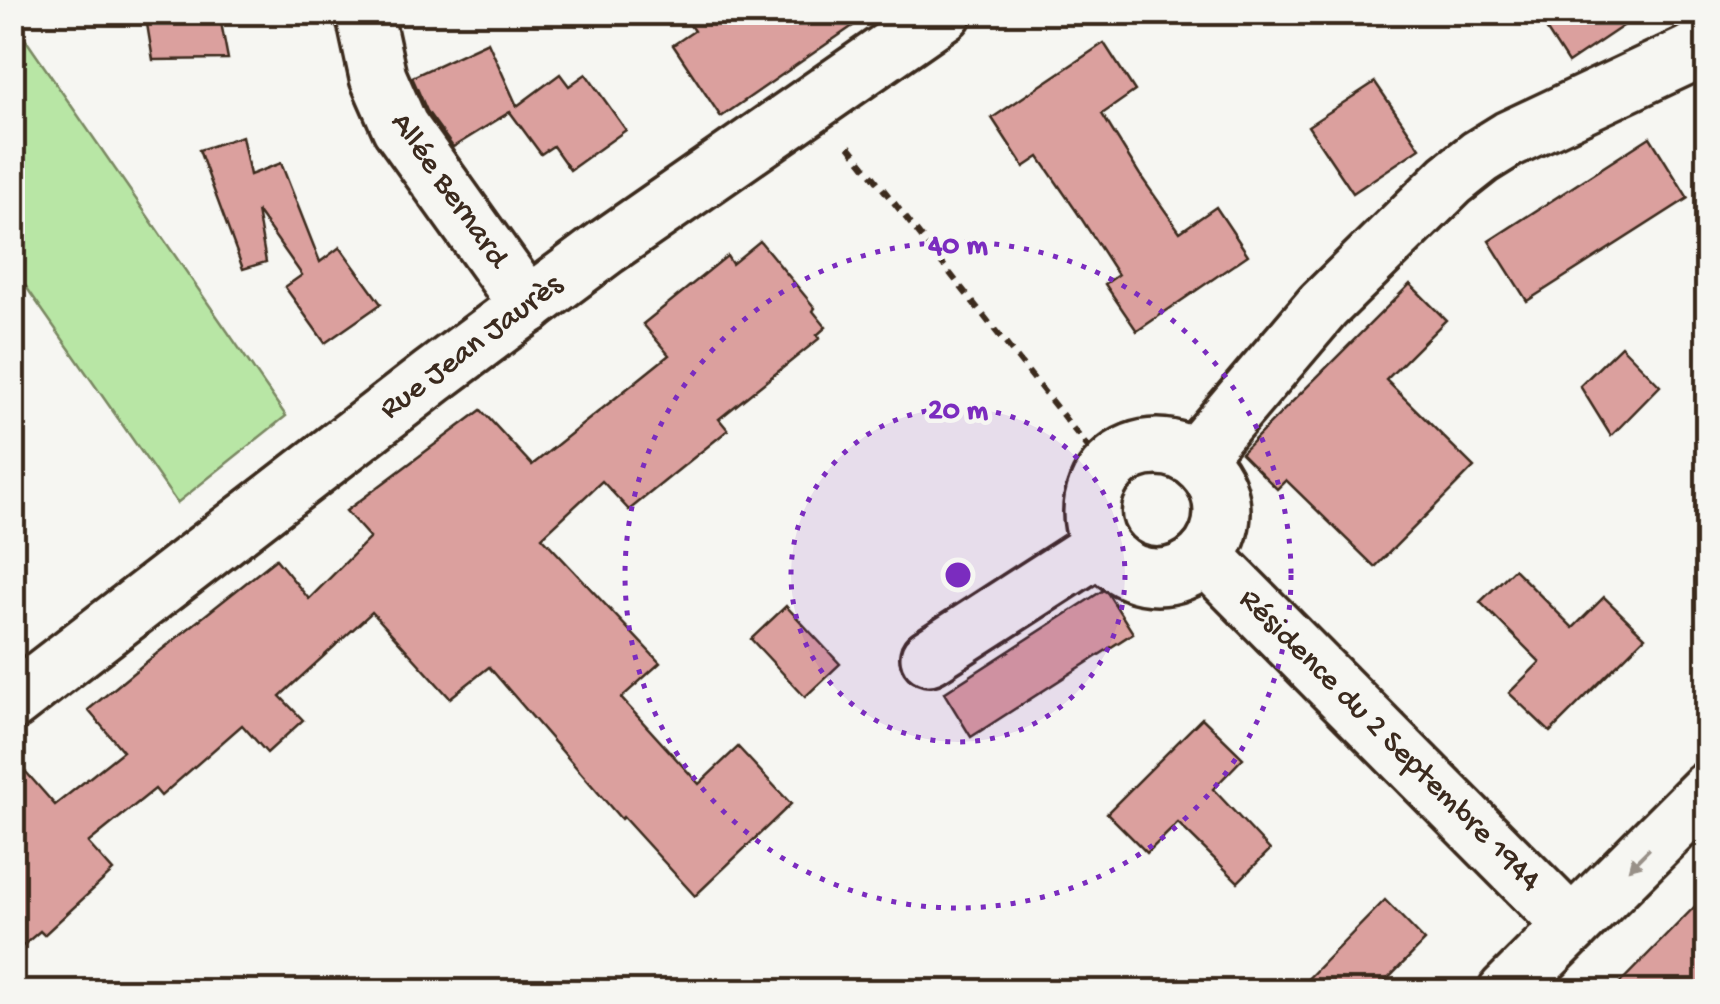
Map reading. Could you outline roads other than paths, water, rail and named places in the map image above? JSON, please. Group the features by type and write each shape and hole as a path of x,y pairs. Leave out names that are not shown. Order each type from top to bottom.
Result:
{"street":[{"name":"Allée Bernard","path":"364,12 378,77 400,126 528,306"},
{"name":"Rue Jean Jaurès","path":"12,702 606,247 944,12"},
{"path":"1194,458 1323,306 1451,180 1508,139 1708,44"},
{"path":"1148,447 1172,448 1194,458 1204,465 1218,486 1223,511 1218,535 1205,556 1171,576 1131,572 1119,565 1101,546 1092,513 1096,491 1106,470 1125,455 1148,447"},
{"path":"929,657 1101,546"},
{"name":"Résidence du 2 Septembre 1944","path":"1205,556 1572,926"},
{"path":"1506,992 1708,790"}]}
